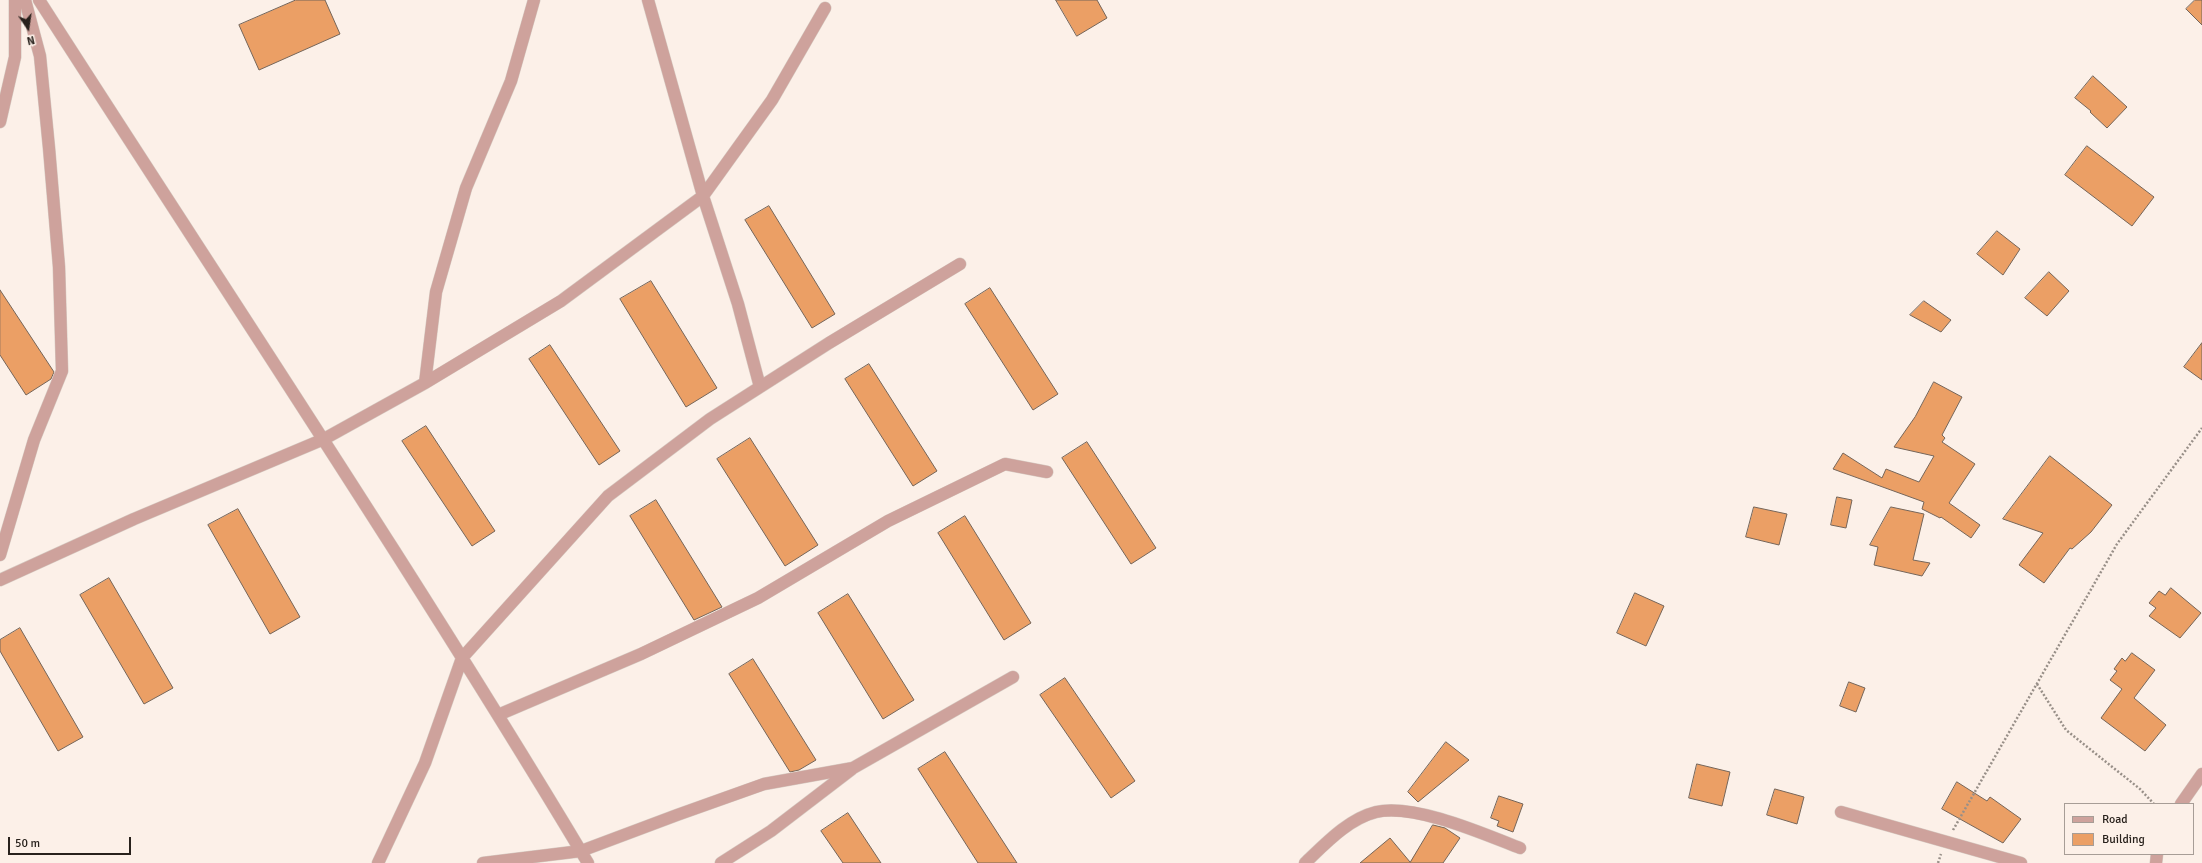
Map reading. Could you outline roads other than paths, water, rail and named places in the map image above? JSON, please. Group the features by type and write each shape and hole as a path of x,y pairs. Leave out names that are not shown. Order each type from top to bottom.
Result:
{"street":[{"path":"0,122 15,56 15,0"},
{"path":"0,555 34,440 62,371 59,267 40,56 25,0"},
{"path":"39,0 324,440 498,715 588,863"},
{"path":"425,383 436,292 466,188 511,81 534,0"},
{"path":"648,0 703,196 738,304 760,387"},
{"path":"0,580 134,519 324,440 425,383 561,302 703,196 772,100 824,8"},
{"path":"378,863 425,763 462,658 608,496 710,419 960,264"},
{"path":"498,715 641,654 758,598 888,521 1005,464 1047,472"},
{"path":"721,863 771,831 853,768 1013,677"},
{"path":"483,863 581,851 764,784 853,768"},
{"path":"2182,803 2202,774"},
{"path":"1305,863 1346,826 1376,812 1409,812 1475,830 1520,848"},
{"path":"1841,812 1946,843 1994,860 2021,863"}]}
